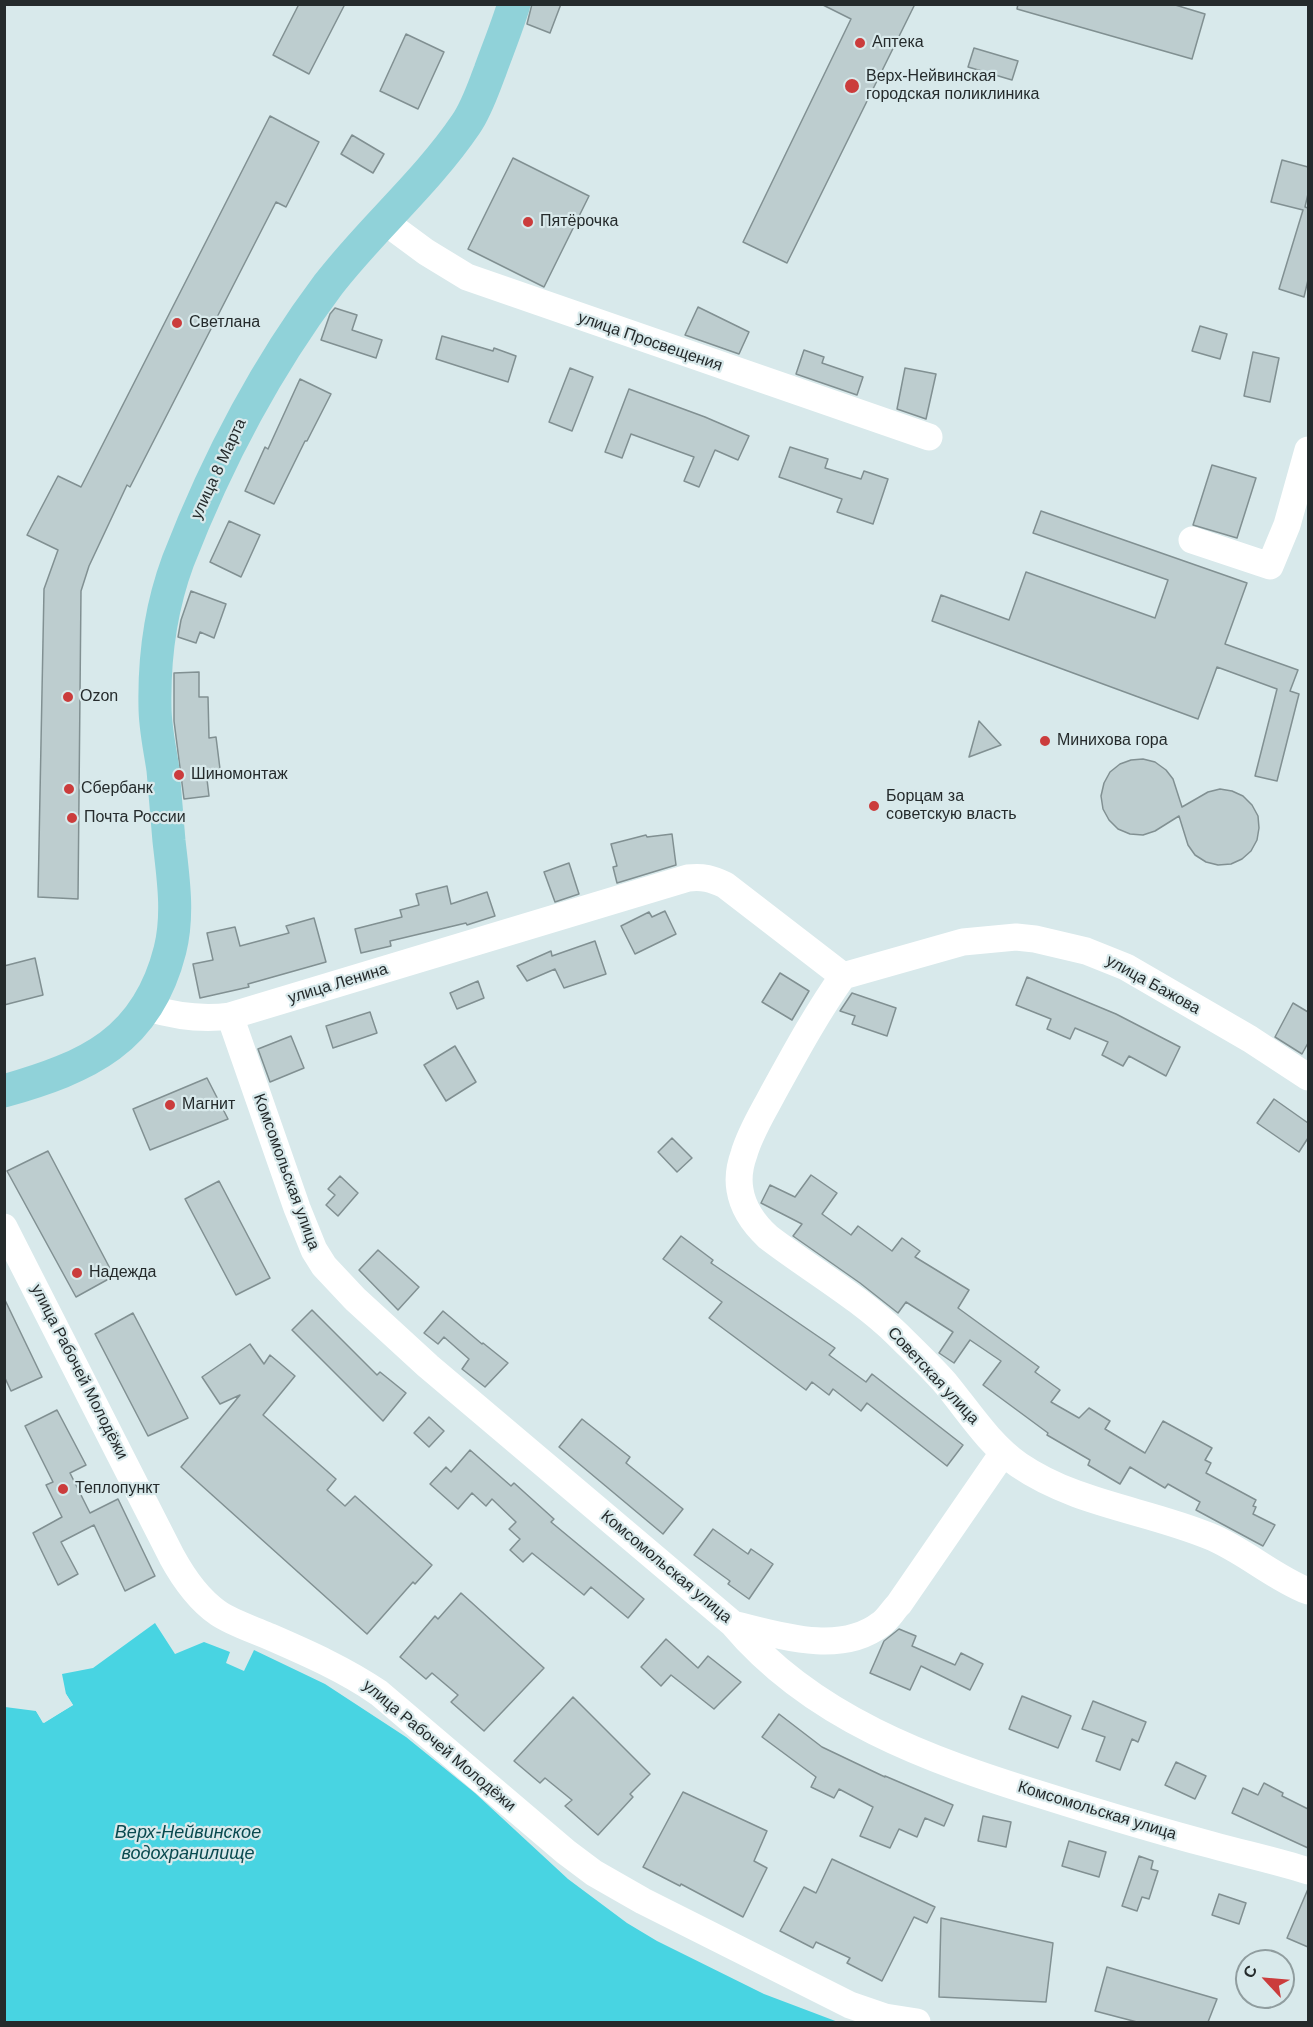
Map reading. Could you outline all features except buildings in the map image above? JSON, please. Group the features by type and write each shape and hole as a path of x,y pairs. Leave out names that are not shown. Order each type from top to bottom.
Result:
{"main road":[{"name":"улица 8 Марта","path":"147,1008 167,962 175,917 155,709 158,641 166,600 177,564 225,453 276,359 330,282 438,161 468,122 514,4"},
{"path":"4,1091 80,1065 120,1040 147,1008"}],"street":[{"name":"улица Просвещения","path":"384,221 445,265 476,281 929,437"},
{"path":"1192,540 1270,566 1287,525 1308,450"},
{"name":"улица Ленина","path":"147,1008 190,1017 211,1019 230,1016 700,876 711,878 725,885 843,976"},
{"name":"улица Бажова","path":"843,976 963,942 987,939 1035,939 1086,951 1126,967 1250,1039 1308,1077"},
{"name":"Советская улица","path":"843,976 806,1035 751,1135 740,1171 740,1189 751,1218 768,1238 853,1297 897,1335 945,1384 1003,1453 1041,1479 1070,1492 1208,1535 1308,1591"},
{"name":"Комсомольская улица","path":"230,1016 297,1208 314,1250 324,1266 355,1299 428,1366 734,1624 771,1665 854,1721 912,1750 994,1780 1125,1822 1308,1871"},
{"name":"улица Рабочей Молодёжи","path":"4,1227 172,1557 181,1573 205,1602 219,1614 320,1659 372,1688 566,1852 615,1887 850,2005 885,2017 917,2022"},
{"path":"734,1624 798,1638 846,1640 864,1634 882,1624 899,1604 1003,1453"}],"water":[{"name":"Верх-Нейвинское водохранилище","path":"155,1623 175,1654 204,1642 230,1652 226,1663 244,1671 254,1650 325,1684 406,1737 475,1793 568,1879 627,1923 657,1941 764,1994 838,2022 5,2022 5,1707 36,1711 44,1723 73,1705 66,1694 62,1674 93,1668"}],"pier":[{"path":"66,1694 73,1705 43,1723 36,1711 39,1710 44,1719 69,1704 63,1695"}],"place":[{"name":"Аптека","path":"860,43"},
{"name":"Верх-Нейвинская городская поликлиника","path":"852,86"},
{"name":"Пятёрочка","path":"528,222"},
{"name":"Светлана","path":"177,323"},
{"name":"Ozon","path":"68,697"},
{"name":"Минихова гора","path":"1045,741"},
{"name":"Шиномонтаж","path":"179,775"},
{"name":"Сбербанк","path":"69,789"},
{"name":"Борцам за советскую власть","path":"874,806"},
{"name":"Почта России","path":"72,818"},
{"name":"Магнит","path":"170,1105"},
{"name":"Надежда","path":"77,1273"},
{"name":"Теплопункт","path":"63,1489"}]}
